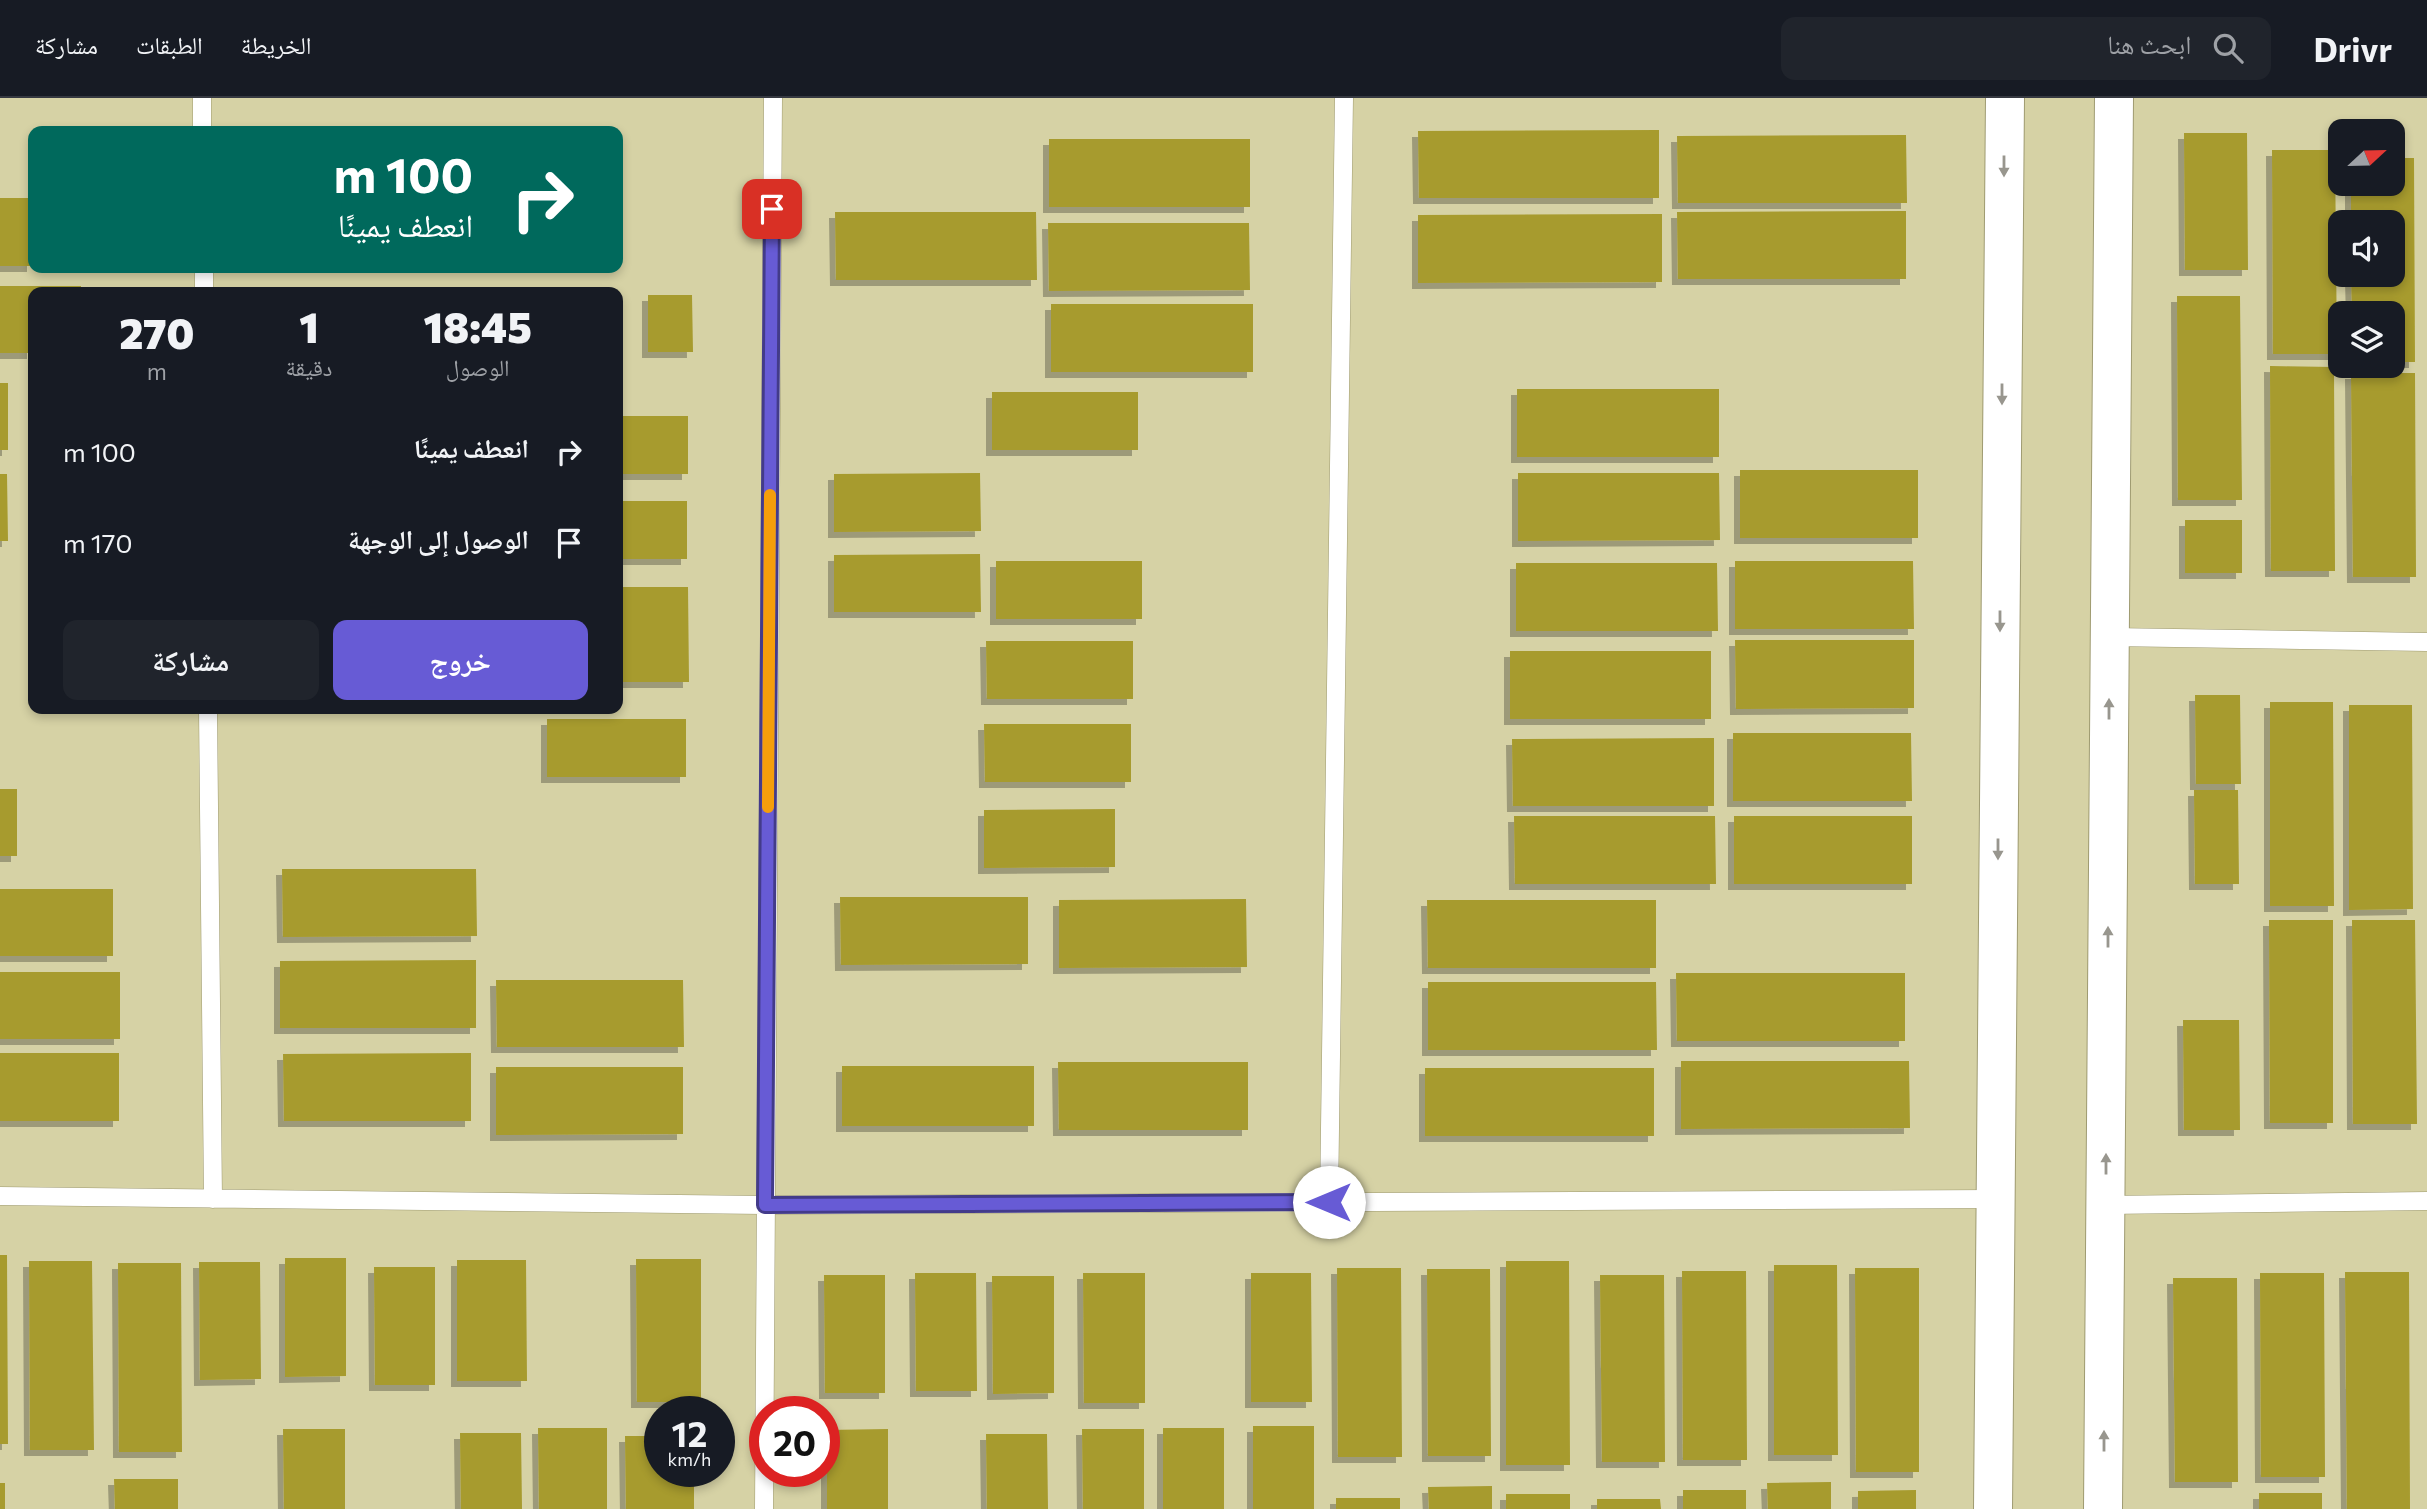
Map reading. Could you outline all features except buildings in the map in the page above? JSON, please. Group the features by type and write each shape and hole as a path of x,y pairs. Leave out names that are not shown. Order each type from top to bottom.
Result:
{"street":[{"path":"1993,1509 2005,98"},
{"path":"2103,1509 2114,98"}],"lane":[{"path":"202,98 202,126"},
{"path":"764,1509 773,98"},
{"path":"1329,1202 1344,98"},
{"path":"2110,637 2427,642"},
{"path":"208,714 213,1199"},
{"path":"0,1196 765,1205 1995,1199"},
{"path":"2105,1205 2427,1201"}],"slow traffic":[{"path":"768,807 770,495"}],"route":[{"path":"772,209 765,1205 1329,1202"}]}
